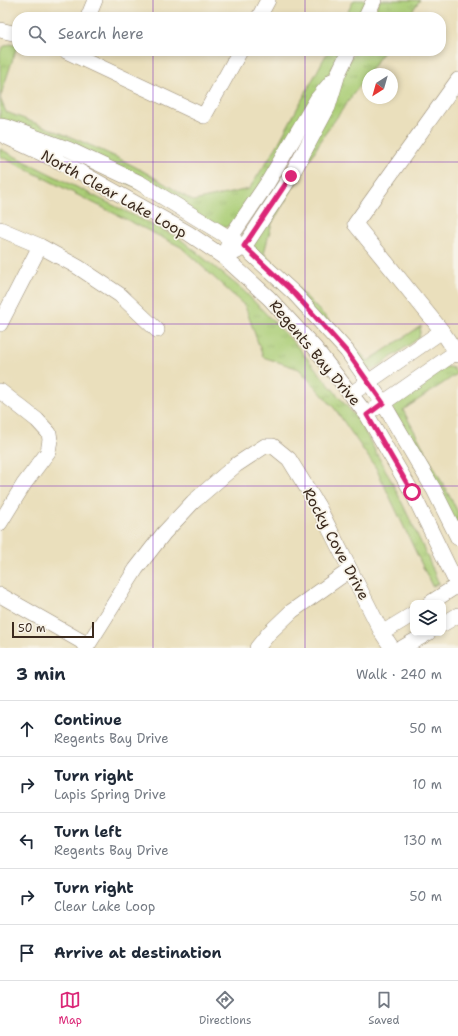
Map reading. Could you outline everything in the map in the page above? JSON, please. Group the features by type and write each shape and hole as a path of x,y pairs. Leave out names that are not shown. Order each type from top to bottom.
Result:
{"street":[{"path":"90,12 95,0"},
{"path":"262,12 268,0"},
{"path":"368,12 374,0"},
{"path":"0,30 12,33"},
{"path":"79,56 204,116 237,56"},
{"path":"224,258 244,246 291,176 328,107 338,74 347,56"},
{"path":"224,258 230,238 268,182 317,99 338,74"},
{"path":"367,415 457,353 442,332 355,224 458,80"},
{"name":"North Clear Lake Loop","path":"0,126 7,127 68,149 140,184 244,246"},
{"name":"North Clear Lake Loop","path":"0,134 80,172 181,230 224,258"},
{"path":"0,229 40,246 78,267 120,296 157,330"},
{"path":"0,324 40,246"},
{"name":"Regents Bay Drive","path":"244,246 295,294 347,352 369,382 434,490 458,538"},
{"name":"Regents Bay Drive","path":"224,258 269,298 315,348 367,415 412,492 458,586"},
{"path":"351,394 442,332"},
{"path":"0,391 37,420 48,433 50,440 48,452 24,484 0,523"},
{"name":"Rocky Cove Drive","path":"87,646 136,569 164,533 193,502 236,465 265,446 273,446 289,459 318,506 382,633 392,648"},
{"path":"256,648 292,611 350,570"},
{"path":"435,600 458,586"},
{"path":"0,595 87,646"},
{"path":"446,622 458,615"},
{"path":"382,633 410,616"},
{"path":"402,648 423,636"}],"green space":[{"path":"354,0 369,0 363,12 348,12"},
{"path":"380,0 420,0 412,12 374,12"},
{"path":"12,45 12,56 14,56 0,98 0,52 3,47"},
{"path":"325,56 339,56 268,178 235,222 224,228 0,123 0,98 6,112 110,154 142,170 193,201 249,189 277,146"},
{"path":"352,56 380,56 372,68 362,68 362,82 325,134 272,223 264,253 368,361 421,326 419,338 373,370 362,368 246,246"},
{"path":"0,149 179,238 244,291 296,345 359,421 392,482 439,584 432,586 376,468 335,409 299,369 263,357 245,306 181,247 0,156"},
{"path":"443,366 453,368 457,374 403,410 458,512 458,535 389,402"}],"route":[{"path":"291,176 244,246 295,294 347,352 383,403 367,415 412,492"}]}
